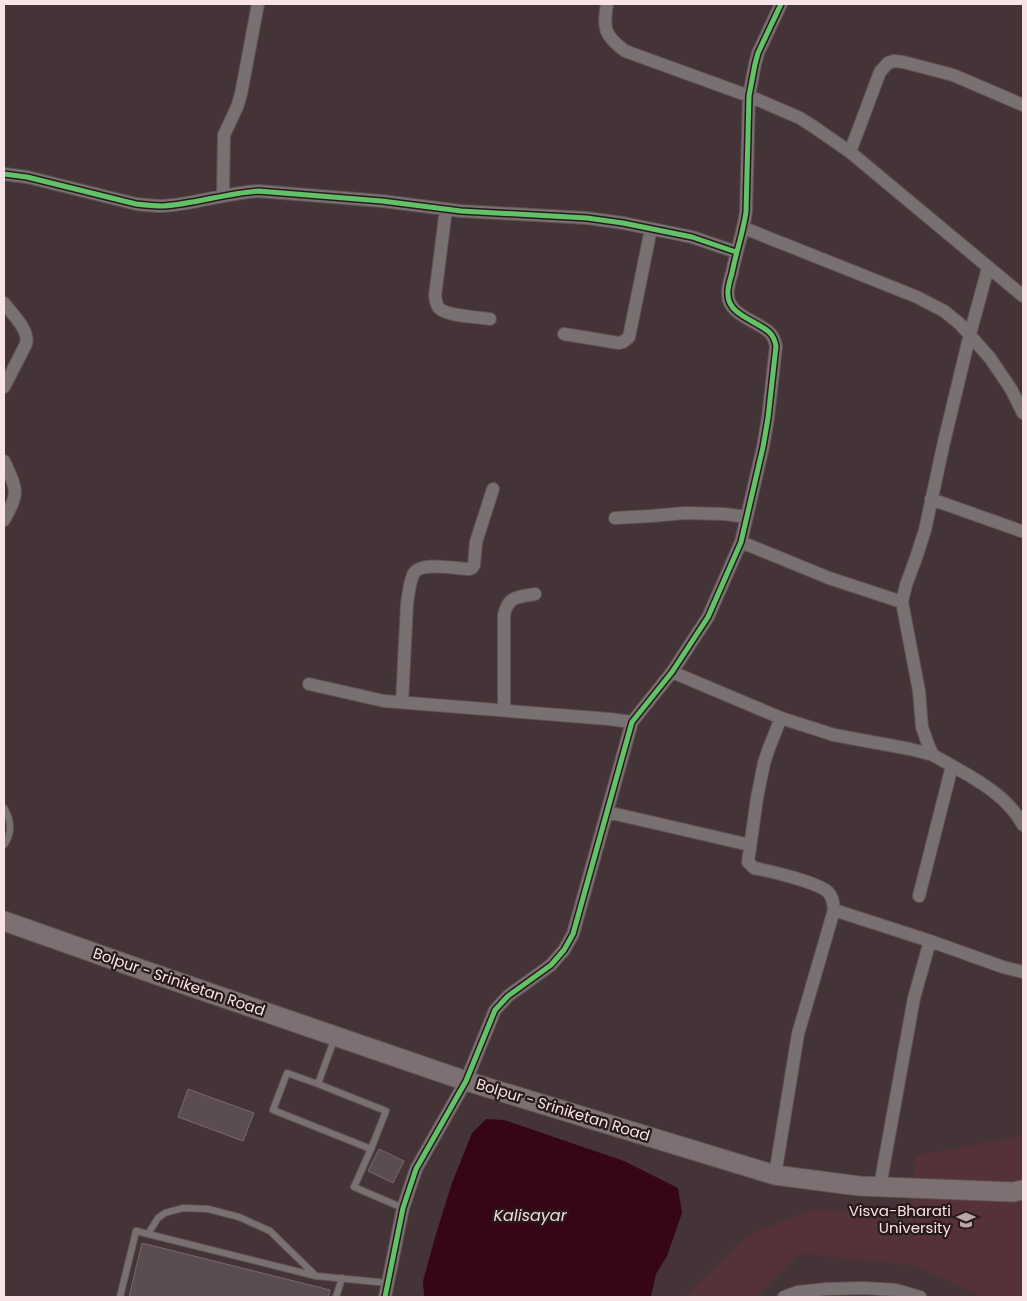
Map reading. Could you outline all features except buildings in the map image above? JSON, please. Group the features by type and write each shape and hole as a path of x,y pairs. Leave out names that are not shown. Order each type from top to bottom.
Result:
{"main road":[{"name":"Bolpur - Sriniketan Road","path":"4,921 466,1081 775,1175 859,1186 1013,1192 1023,1190"}],"street":[{"path":"223,195 224,135 237,107 258,4"},
{"path":"607,4 605,27 609,36 625,51 749,96 800,118 850,152 988,268 1022,291"},
{"path":"385,1297 404,1208 416,1169 466,1081 495,1010 508,996 551,964 564,950 573,934 632,722 672,672 708,617 741,542 763,447 776,346 771,334 736,311 729,302 728,296 736,252 744,228 748,198 749,96 758,53 781,4"},
{"path":"850,152 880,72 888,63 894,60 953,75 1023,105"},
{"path":"4,174 27,177 150,206 188,203 251,191 382,201 484,213 587,218 692,237 736,252"},
{"path":"446,209 435,296 436,302 439,308 449,313 490,318"},
{"path":"744,228 932,304 952,317 970,334 990,358 1011,389 1023,414"},
{"path":"564,334 618,343 627,340 651,229"},
{"path":"933,755 922,727 919,691 902,602 925,530 944,442 988,268"},
{"path":"4,304 23,328 27,340 4,387"},
{"path":"4,461 15,488 13,504 4,520"},
{"path":"402,702 407,604 414,573 419,568 425,567 472,568 476,542 493,489"},
{"path":"931,499 1021,531"},
{"path":"615,518 685,513 724,514 746,518"},
{"path":"741,542 829,578 902,602"},
{"path":"504,710 504,615 506,606 516,598 535,594"},
{"path":"672,672 781,718 834,735 933,755 984,784 1007,803 1023,825"},
{"path":"309,684 384,701 632,722"},
{"path":"775,1175 798,1034 834,910 832,897 827,891 806,882 751,866 748,862 764,763 768,748 781,718"},
{"path":"919,896 952,766"},
{"path":"607,812 750,845"},
{"path":"834,910 1002,967 1023,972"},
{"path":"880,1186 914,998 930,941"},
{"path":"784,1297 798,1292 864,1288 896,1290 920,1297"}],"lane":[{"path":"4,808 9,816 10,826 8,840 4,844"},
{"path":"318,1084 335,1036"},
{"path":"370,1149 273,1110 287,1073 386,1111 370,1149 354,1187 404,1208"},
{"path":"148,1234 158,1218 165,1213 183,1208 208,1209 239,1217 270,1231 316,1276"},
{"path":"120,1297 136,1231 316,1276 388,1283"},
{"path":"336,1297 342,1278"}],"shaded area":[{"name":"Visva-Bharati University","path":"1023,1135 1023,1297 983,1297 916,1266 800,1253 756,1297 675,1297 685,1296 747,1236 810,1210 863,1212 907,1228 916,1156"}],"water":[{"name":"Kalisayar","path":"486,1119 504,1120 624,1161 678,1188 682,1213 667,1256 656,1274 651,1297 424,1297 423,1281 452,1183 472,1133"}],"cycle path":[{"path":"385,1297 403,1208 416,1169 466,1081 495,1010 508,996 551,965 564,950 573,934 632,722 672,672 708,617 741,542 763,447 776,346 770,333 733,308 729,302 728,290 746,212 749,96 758,53 781,4"},
{"path":"4,174 27,177 136,204 153,206 175,205 258,191 382,201 461,211 587,218 692,237 736,252"}],"place":[{"name":"Visva-Bharati University","path":"966,1220"}]}
